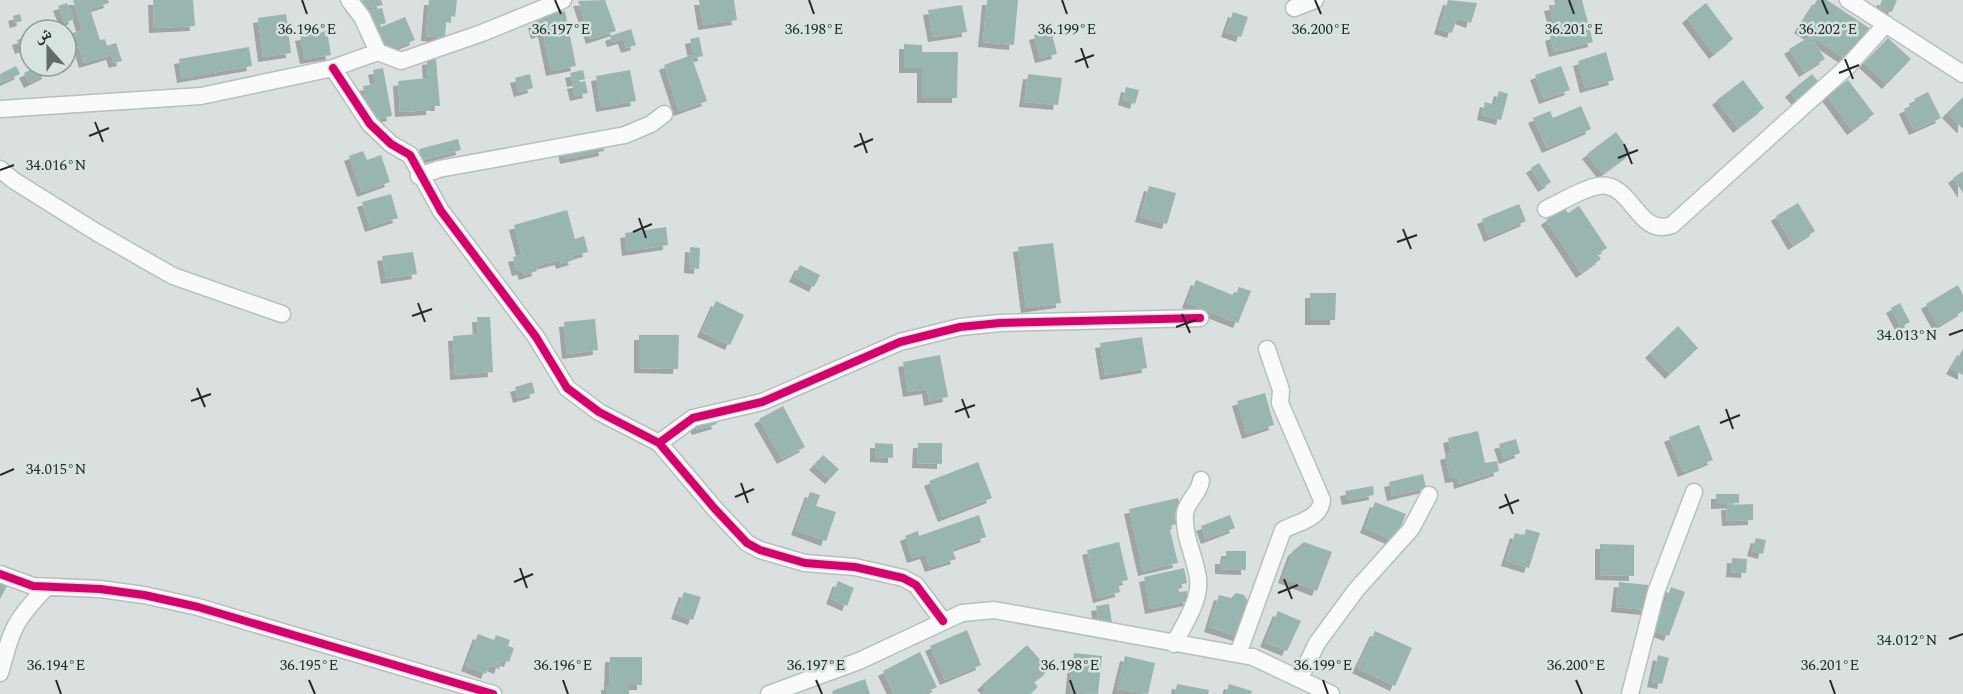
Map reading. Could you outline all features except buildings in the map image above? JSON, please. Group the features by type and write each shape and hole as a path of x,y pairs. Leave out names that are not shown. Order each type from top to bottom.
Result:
{"street":[{"path":"349,0 362,17 378,52"},
{"path":"0,109 201,96 333,68 378,52 401,61 482,33 563,0"},
{"path":"1294,8 1315,0"},
{"path":"1848,0 1963,74"},
{"path":"1546,209 1599,186 1608,187 1622,194 1653,227 1662,228 1672,225 1848,66 1886,24"},
{"path":"333,68 370,124 391,144 410,155 419,176 441,211 536,336 567,388 599,412 659,443 747,543 760,550 804,563 855,567 903,578 916,585 943,621"},
{"path":"419,176 439,169 625,135 651,124 664,114"},
{"path":"0,169 13,180 96,232 173,276 282,314"},
{"path":"659,443 693,418 762,402 900,342 960,327 1000,323 1200,318"},
{"path":"1238,654 1283,530 1317,514 1321,509 1322,500 1280,403 1281,390 1267,349"},
{"path":"1174,644 1197,594 1198,579 1185,529 1185,511 1200,489 1202,480"},
{"path":"1630,694 1656,592 1694,492"},
{"path":"1300,678 1317,643 1356,590 1411,529 1429,495"},
{"path":"0,574 46,588 100,589 144,595 198,607 493,694"},
{"path":"0,673 11,631 19,616 46,588"},
{"path":"769,694 859,661 962,613 979,610 1010,611 1022,616 1110,629 1174,644 1253,657 1331,694"}],"cycle path":[{"path":"333,68 370,124 391,144 410,155 441,211 536,337 567,388 599,412 659,443 747,543 760,550 805,563 855,567 903,578 916,585 943,621"},
{"path":"659,443 693,418 762,402 900,342 960,327 1000,323 1200,318"},
{"path":"0,574 33,586 100,589 144,595 198,607 493,694"}]}
